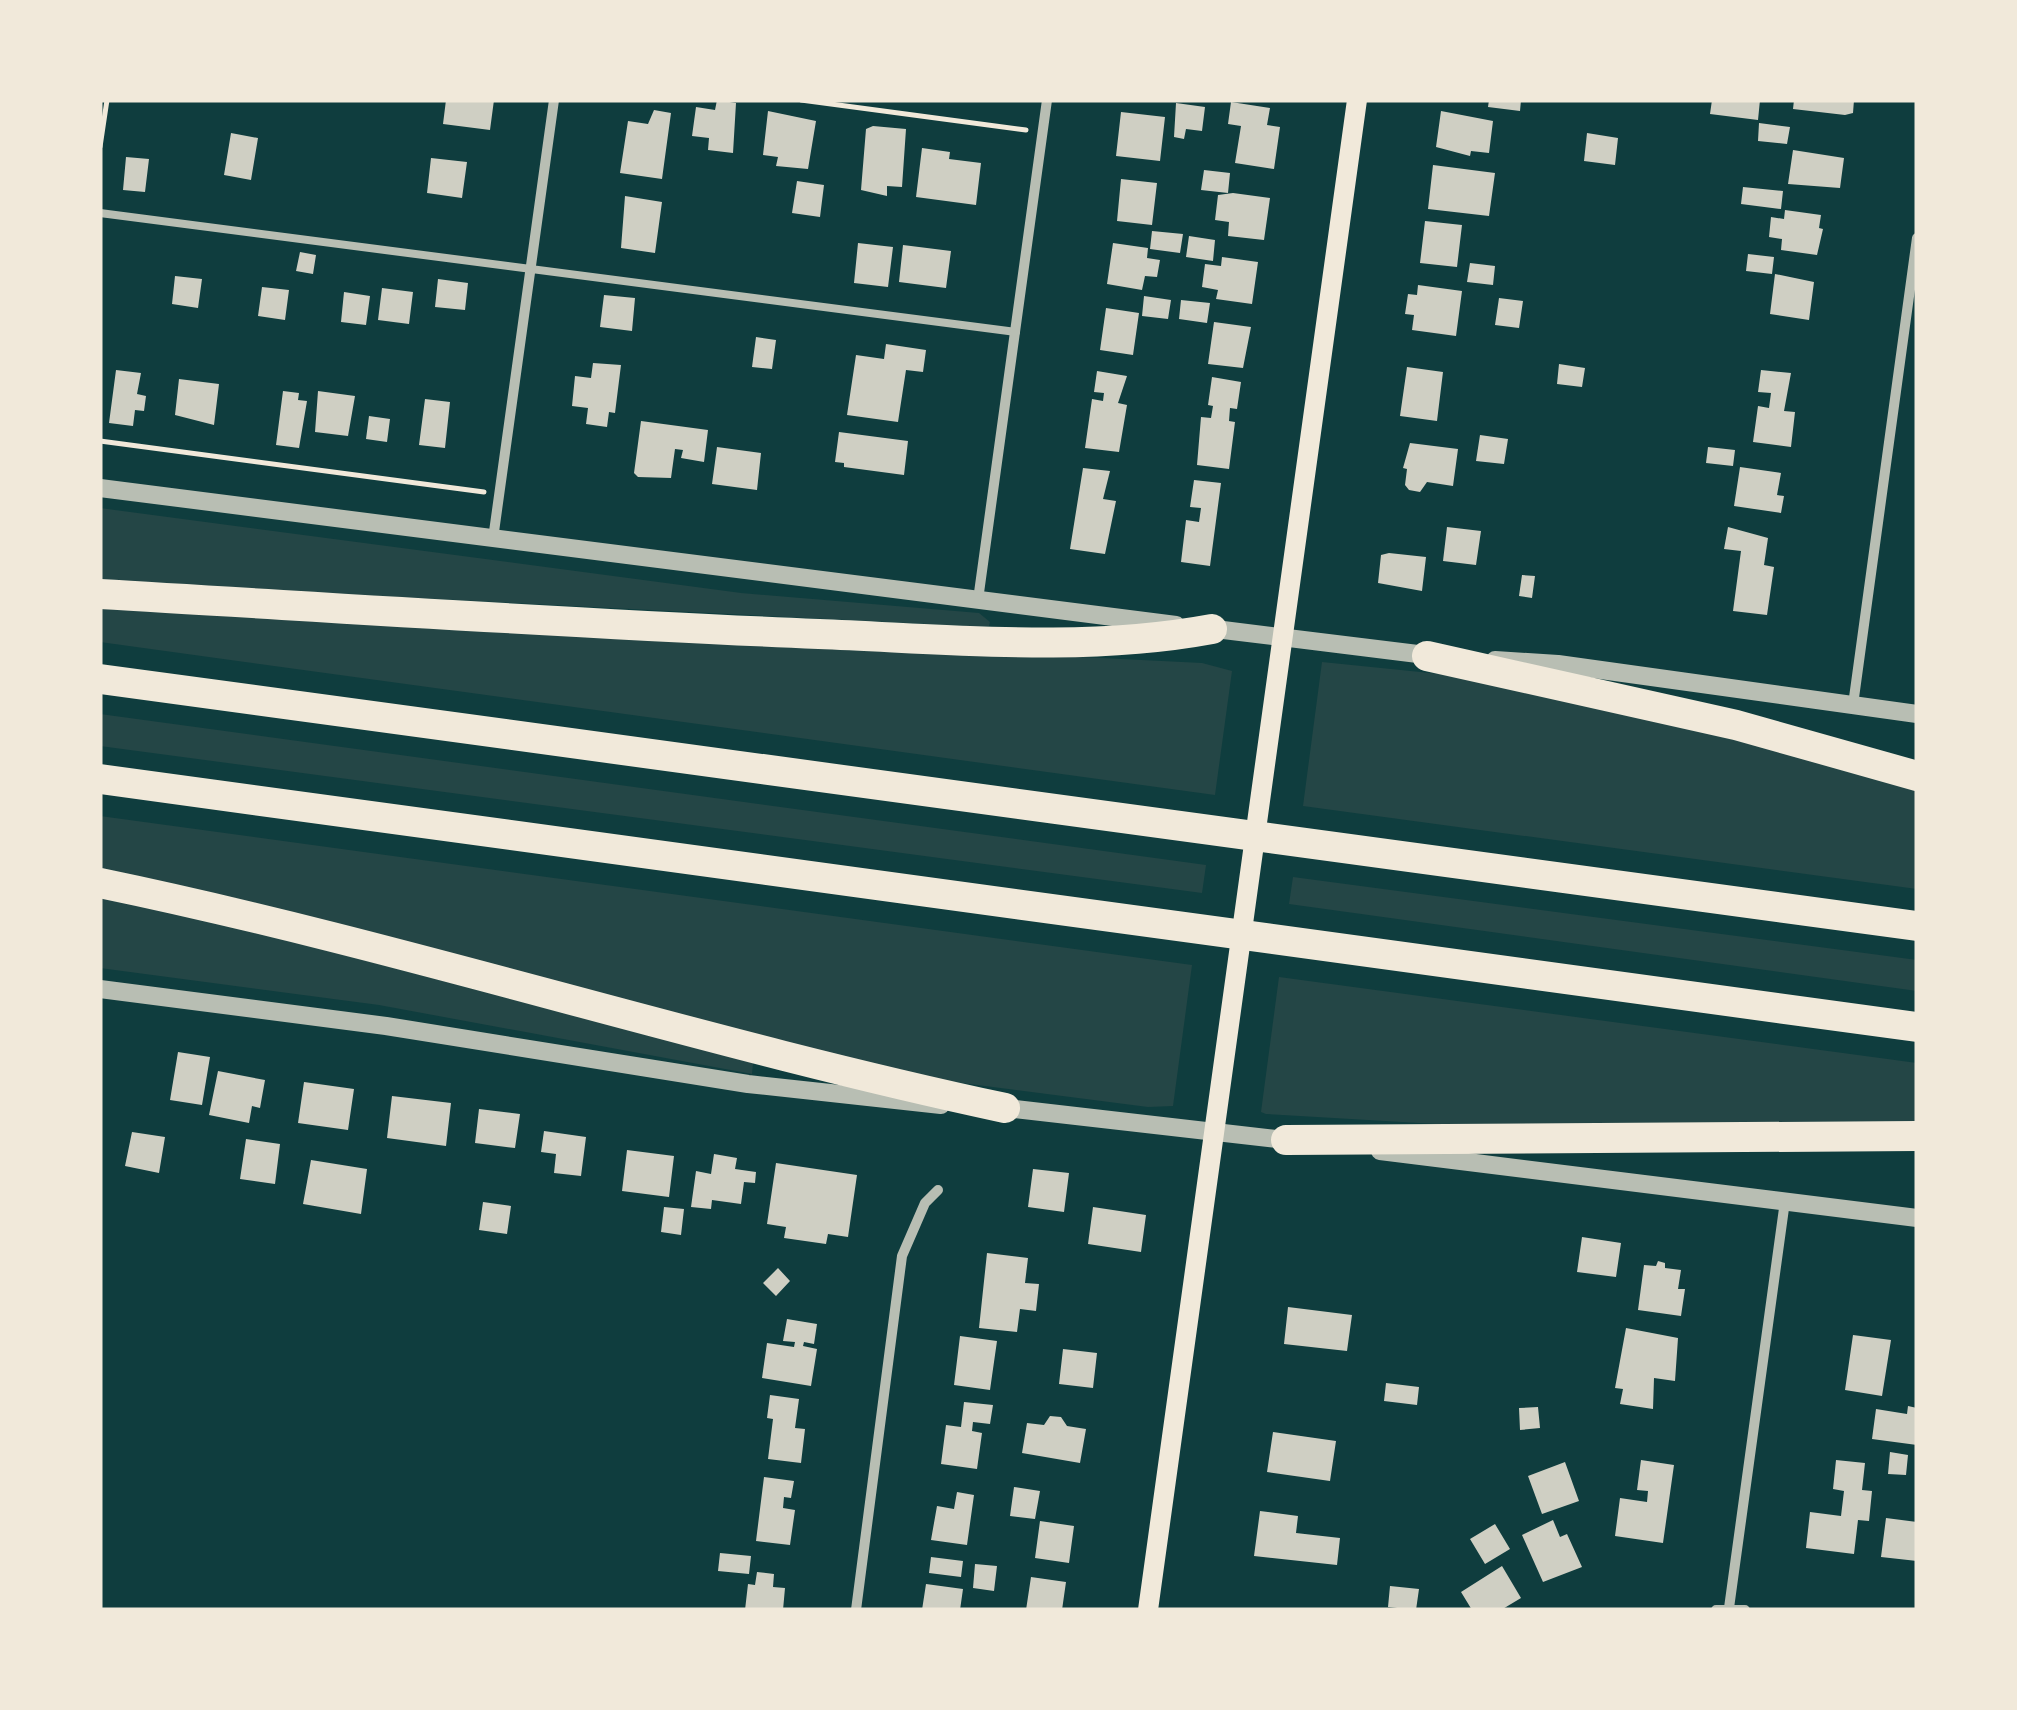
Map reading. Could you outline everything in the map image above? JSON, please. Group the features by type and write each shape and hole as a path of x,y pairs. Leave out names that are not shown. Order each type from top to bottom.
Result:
{"highway":[{"path":"100,594 719,630 1003,641 1123,641 1212,629"},
{"path":"1427,656 1717,720 1917,776"},
{"path":"100,679 1917,926"},
{"path":"100,779 1917,1027"},
{"path":"100,882 376,948 811,1066 1005,1108"},
{"path":"1286,1140 1917,1136"}],"main road":[{"path":"1148,1610 1357,100"}],"street":[{"path":"493,538 554,100"},
{"path":"978,600 1047,100"},
{"path":"1853,705 1917,238"},
{"path":"100,488 1427,656 1558,664 1917,714"},
{"path":"100,989 386,1026 748,1084 898,1103 1005,1108 1917,1218"},
{"path":"856,1610 902,1256 918,1216 938,1190"},
{"path":"1729,1608 1785,1201"},
{"path":"1716,1610 1745,1610"}],"lane":[{"path":"100,213 1016,332"}],"path":[{"path":"100,147 106,100"},
{"path":"802,100 1042,132"},
{"path":"100,441 499,494"}],"shaded area":[{"path":"100,508 741,593 979,613 990,622 989,626 966,626 100,582"},
{"path":"100,608 1202,663 1232,671 1215,795 100,642"},
{"path":"1322,662 1440,674 1585,701 1917,788 1917,889 1303,806"},
{"path":"100,714 1206,865 1202,893 100,746"},
{"path":"100,816 1192,965 1173,1106 1148,1107 931,1079 100,870"},
{"path":"1293,877 1917,960 1917,991 1289,904"},
{"path":"100,894 205,918 753,1063 752,1074 379,1005 100,968"},
{"path":"1279,977 1917,1063 1917,1123 1470,1126 1266,1114 1261,1112"}],"building":[{"path":"446,100 494,100 490,130 443,124"},
{"path":"717,100 736,103 733,153 708,150 709,138 692,136 696,107 715,110"},
{"path":"1489,100 1521,100 1520,111 1488,107"},
{"path":"1712,100 1760,100 1758,120 1710,114"},
{"path":"1794,100 1854,100 1853,113 1793,109"},
{"path":"1231,102 1270,108 1267,125 1280,127 1274,169 1235,163 1241,126 1228,124"},
{"path":"1176,103 1205,107 1202,131 1186,129 1184,139 1174,137"},
{"path":"654,110 671,113 662,179 620,173 628,121 648,124"},
{"path":"768,111 816,121 808,169 776,166 778,157 763,155"},
{"path":"1441,111 1493,121 1489,153 1471,151 1470,156 1436,147"},
{"path":"1121,112 1165,117 1160,161 1116,156"},
{"path":"1759,123 1790,127 1787,144 1758,141"},
{"path":"866,129 906,129 902,187 887,186 887,196 861,190"},
{"path":"231,133 258,138 251,180 224,175"},
{"path":"1587,133 1618,138 1615,165 1584,161"},
{"path":"922,148 950,152 949,159 981,163 976,205 916,197"},
{"path":"1793,150 1844,158 1840,188 1788,184"},
{"path":"126,157 149,159 145,192 123,190"},
{"path":"431,158 467,162 462,198 427,193"},
{"path":"1433,165 1495,173 1489,216 1428,209"},
{"path":"1204,170 1230,173 1228,193 1201,190"},
{"path":"1121,179 1157,183 1152,225 1117,221"},
{"path":"797,181 824,185 820,217 792,213"},
{"path":"1743,187 1783,191 1781,209 1741,204"},
{"path":"1218,195 1270,198 1264,240 1228,236 1229,222 1215,220"},
{"path":"625,196 662,202 655,253 621,248"},
{"path":"1785,210 1821,215 1819,228 1823,229 1817,255 1781,250 1782,239 1769,237 1771,217 1784,219"},
{"path":"1425,221 1462,225 1457,267 1420,263"},
{"path":"1152,231 1183,234 1180,253 1150,249"},
{"path":"1189,236 1215,240 1213,261 1186,257"},
{"path":"858,243 893,247 888,287 854,283"},
{"path":"1113,243 1148,248 1147,258 1160,260 1157,277 1145,276 1142,290 1107,284"},
{"path":"903,245 951,251 946,288 899,282"},
{"path":"300,252 316,255 313,274 296,271"},
{"path":"1748,254 1774,257 1772,274 1746,271"},
{"path":"1222,257 1258,262 1252,304 1216,299 1218,290 1202,287 1205,264 1221,266"},
{"path":"1470,263 1495,266 1493,285 1467,282"},
{"path":"1775,274 1814,282 1809,320 1770,314"},
{"path":"175,276 202,279 198,308 172,304"},
{"path":"438,279 468,283 465,310 435,307"},
{"path":"1418,285 1462,291 1456,336 1412,330 1414,315 1405,314 1408,294 1417,295"},
{"path":"262,287 289,290 285,320 258,316"},
{"path":"382,288 413,292 409,324 378,320"},
{"path":"344,292 370,296 366,325 341,322"},
{"path":"604,295 635,298 632,331 600,327"},
{"path":"1144,296 1171,300 1168,319 1142,316"},
{"path":"1499,298 1523,301 1519,328 1495,325"},
{"path":"1181,300 1210,303 1207,323 1179,319"},
{"path":"1106,308 1139,313 1133,355 1100,350"},
{"path":"1214,322 1251,327 1243,368 1208,364"},
{"path":"756,337 776,340 772,369 752,367"},
{"path":"886,344 926,350 923,372 906,370 898,422 847,415 856,355 884,359"},
{"path":"593,363 621,365 615,413 609,412 607,427 586,424 588,408 572,406 575,376 591,378"},
{"path":"1559,364 1585,368 1582,387 1557,384"},
{"path":"1407,367 1443,372 1437,421 1400,416"},
{"path":"116,370 141,373 137,394 146,396 144,411 135,410 133,426 109,423"},
{"path":"1761,370 1791,373 1784,411 1795,412 1791,447 1753,442 1758,406 1769,408 1771,393 1758,392"},
{"path":"1097,371 1127,376 1118,403 1127,405 1119,452 1085,448 1092,399 1103,401 1104,393 1094,392"},
{"path":"1212,377 1241,382 1237,409 1230,408 1229,421 1235,422 1229,469 1197,465 1201,417 1211,418 1213,406 1208,405"},
{"path":"179,379 219,384 214,425 175,415"},
{"path":"283,391 299,393 298,400 307,401 299,448 276,445"},
{"path":"318,391 355,396 348,436 315,432"},
{"path":"425,399 450,402 445,448 419,445"},
{"path":"369,416 390,419 387,442 366,439"},
{"path":"641,421 708,430 704,462 681,458 683,450 675,449 671,478 638,477 634,473"},
{"path":"839,432 908,441 904,475 844,467 844,463 835,462"},
{"path":"1480,435 1508,439 1504,464 1476,461"},
{"path":"1410,443 1458,449 1453,486 1427,482 1420,492 1409,490 1405,485 1407,469 1403,468"},
{"path":"717,447 761,453 757,490 712,484"},
{"path":"1708,447 1735,450 1733,466 1706,463"},
{"path":"1740,467 1781,473 1777,495 1784,496 1781,513 1734,506"},
{"path":"1083,468 1110,471 1103,499 1116,501 1105,554 1070,549"},
{"path":"1194,480 1221,483 1210,566 1181,562 1186,520 1199,522 1201,508 1190,507"},
{"path":"1447,527 1481,531 1476,565 1443,561"},
{"path":"1728,527 1768,538 1764,565 1774,567 1767,615 1733,611 1741,551 1724,549"},
{"path":"1381,555 1426,557 1422,591 1378,583"},
{"path":"1522,575 1535,576 1532,598 1519,596"},
{"path":"178,1052 210,1057 202,1105 170,1100"},
{"path":"218,1071 265,1080 260,1108 252,1106 249,1123 209,1115"},
{"path":"304,1082 354,1089 348,1130 298,1123"},
{"path":"392,1096 451,1103 446,1146 387,1138"},
{"path":"479,1109 520,1114 515,1148 475,1143"},
{"path":"544,1131 586,1137 581,1176 554,1173 556,1154 541,1152"},
{"path":"132,1132 165,1137 159,1173 125,1166"},
{"path":"246,1139 280,1144 275,1184 240,1179"},
{"path":"627,1150 674,1156 669,1197 622,1191"},
{"path":"714,1154 737,1158 735,1169 756,1172 755,1183 744,1182 741,1204 712,1200 711,1209 691,1207 696,1171 711,1174"},
{"path":"311,1160 367,1169 361,1214 303,1204"},
{"path":"776,1163 857,1175 848,1237 828,1234 826,1244 784,1238 786,1227 767,1224"},
{"path":"1033,1169 1069,1173 1064,1212 1028,1207"},
{"path":"483,1202 511,1206 507,1234 479,1230"},
{"path":"664,1207 684,1209 681,1235 661,1232"},
{"path":"1093,1207 1146,1215 1141,1252 1088,1244"},
{"path":"1582,1237 1621,1243 1616,1277 1577,1272"},
{"path":"987,1253 1028,1258 1025,1283 1039,1284 1036,1311 1020,1309 1017,1332 979,1328"},
{"path":"1658,1261 1665,1263 1665,1268 1681,1270 1678,1289 1685,1289 1681,1316 1638,1310 1644,1265 1656,1266"},
{"path":"778,1268 790,1281 776,1296 763,1283"},
{"path":"1288,1307 1352,1315 1347,1351 1284,1344"},
{"path":"787,1319 817,1324 814,1344 804,1342 803,1346 817,1349 811,1386 762,1378 767,1343 794,1347 795,1342 783,1341"},
{"path":"1626,1328 1678,1338 1675,1381 1654,1378 1653,1409 1620,1404 1623,1389 1615,1388"},
{"path":"1853,1335 1891,1340 1882,1396 1845,1390"},
{"path":"960,1336 997,1341 990,1390 954,1385"},
{"path":"1063,1349 1097,1353 1093,1388 1059,1384"},
{"path":"1386,1383 1419,1387 1417,1405 1384,1401"},
{"path":"770,1395 799,1399 795,1428 805,1429 801,1463 768,1459 773,1419 767,1418"},
{"path":"964,1402 993,1405 990,1424 973,1422 972,1431 982,1433 977,1469 941,1464 946,1425 961,1427"},
{"path":"1908,1406 1917,1408 1917,1445 1872,1439 1876,1409 1907,1414"},
{"path":"1538,1407 1540,1428 1520,1430 1519,1408"},
{"path":"1050,1416 1061,1417 1067,1426 1086,1429 1080,1463 1022,1453 1027,1423 1044,1425"},
{"path":"1273,1432 1336,1441 1330,1481 1267,1472"},
{"path":"1890,1452 1908,1455 1906,1475 1888,1474"},
{"path":"1641,1460 1674,1465 1663,1543 1615,1536 1620,1498 1647,1502 1648,1491 1637,1490"},
{"path":"1836,1460 1865,1463 1862,1490 1872,1491 1869,1521 1858,1520 1854,1554 1806,1548 1810,1512 1841,1516 1844,1491 1833,1489"},
{"path":"1565,1462 1579,1501 1542,1514 1528,1476"},
{"path":"764,1477 794,1481 791,1498 784,1497 783,1508 795,1510 790,1545 756,1541"},
{"path":"1014,1487 1040,1491 1035,1519 1010,1516"},
{"path":"957,1492 974,1495 967,1545 931,1540 937,1506 954,1509"},
{"path":"1260,1511 1298,1516 1296,1533 1340,1538 1337,1565 1254,1556"},
{"path":"1886,1518 1917,1522 1917,1561 1881,1557"},
{"path":"1553,1520 1560,1537 1567,1534 1582,1567 1543,1582 1522,1535"},
{"path":"1040,1521 1074,1526 1069,1563 1035,1558"},
{"path":"1495,1524 1510,1549 1485,1564 1470,1539"},
{"path":"720,1553 751,1556 749,1574 718,1571"},
{"path":"931,1557 963,1561 961,1577 929,1573"},
{"path":"975,1564 997,1566 994,1591 973,1588"},
{"path":"1502,1566 1521,1598 1501,1610 1472,1610 1461,1592"},
{"path":"757,1572 774,1574 773,1587 785,1588 783,1610 745,1610 748,1584 755,1585"},
{"path":"1031,1577 1066,1582 1062,1610 1026,1610"},
{"path":"926,1584 963,1589 960,1610 922,1610"},
{"path":"1390,1586 1419,1589 1416,1610 1388,1607"}]}
